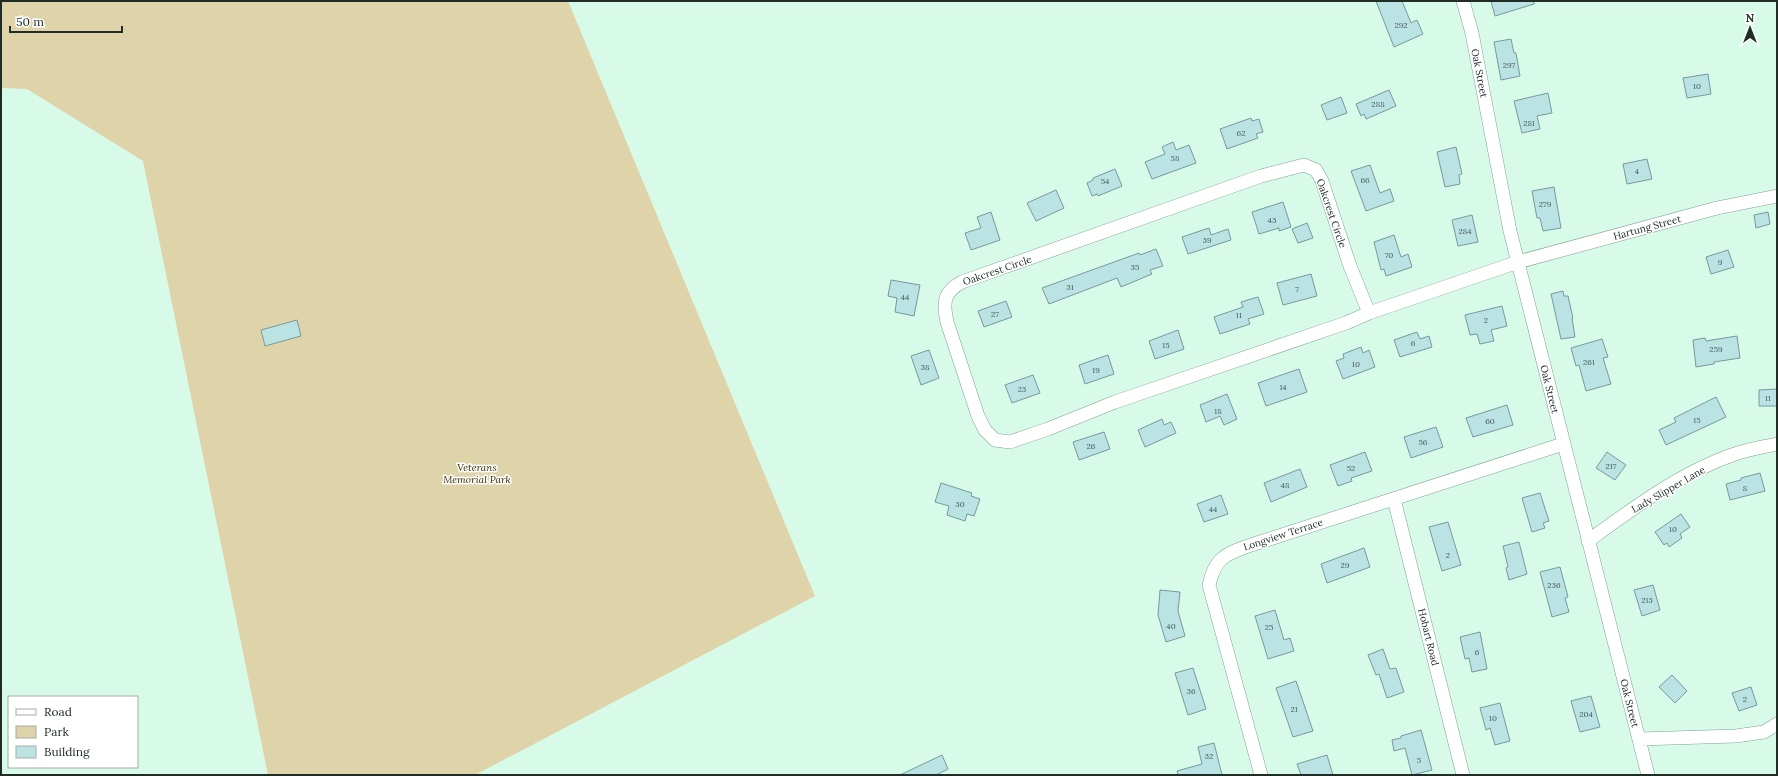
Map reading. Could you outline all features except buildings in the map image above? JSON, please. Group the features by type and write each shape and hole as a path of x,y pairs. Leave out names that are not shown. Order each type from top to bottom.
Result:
{"street":[{"name":"Oak Street","path":"1463,1 1472,33 1510,231 1648,775"},
{"name":"Oakcrest Circle","path":"1369,313 1350,266 1322,181 1316,170 1304,166 1261,176 962,282 954,286 947,295 944,308 947,322 978,416 985,430 995,440 1010,442 1048,429 1115,402 1518,262"},
{"name":"Hartung Street","path":"1518,262 1717,208 1777,196"},
{"name":"Longview Terrace","path":"1262,775 1212,602 1209,585 1212,571 1220,559 1232,552 1564,444"},
{"name":"Lady Slipper Lane","path":"1588,541 1623,516 1690,474 1735,454 1777,444"},
{"name":"Hobart Road","path":"1394,499 1463,775"},
{"path":"1639,738 1736,736 1764,732 1777,724"}],"green space":[{"name":"Veterans Memorial Park","path":"1,1 568,1 815,596 475,775 268,775 143,161 27,89 1,88"}]}
